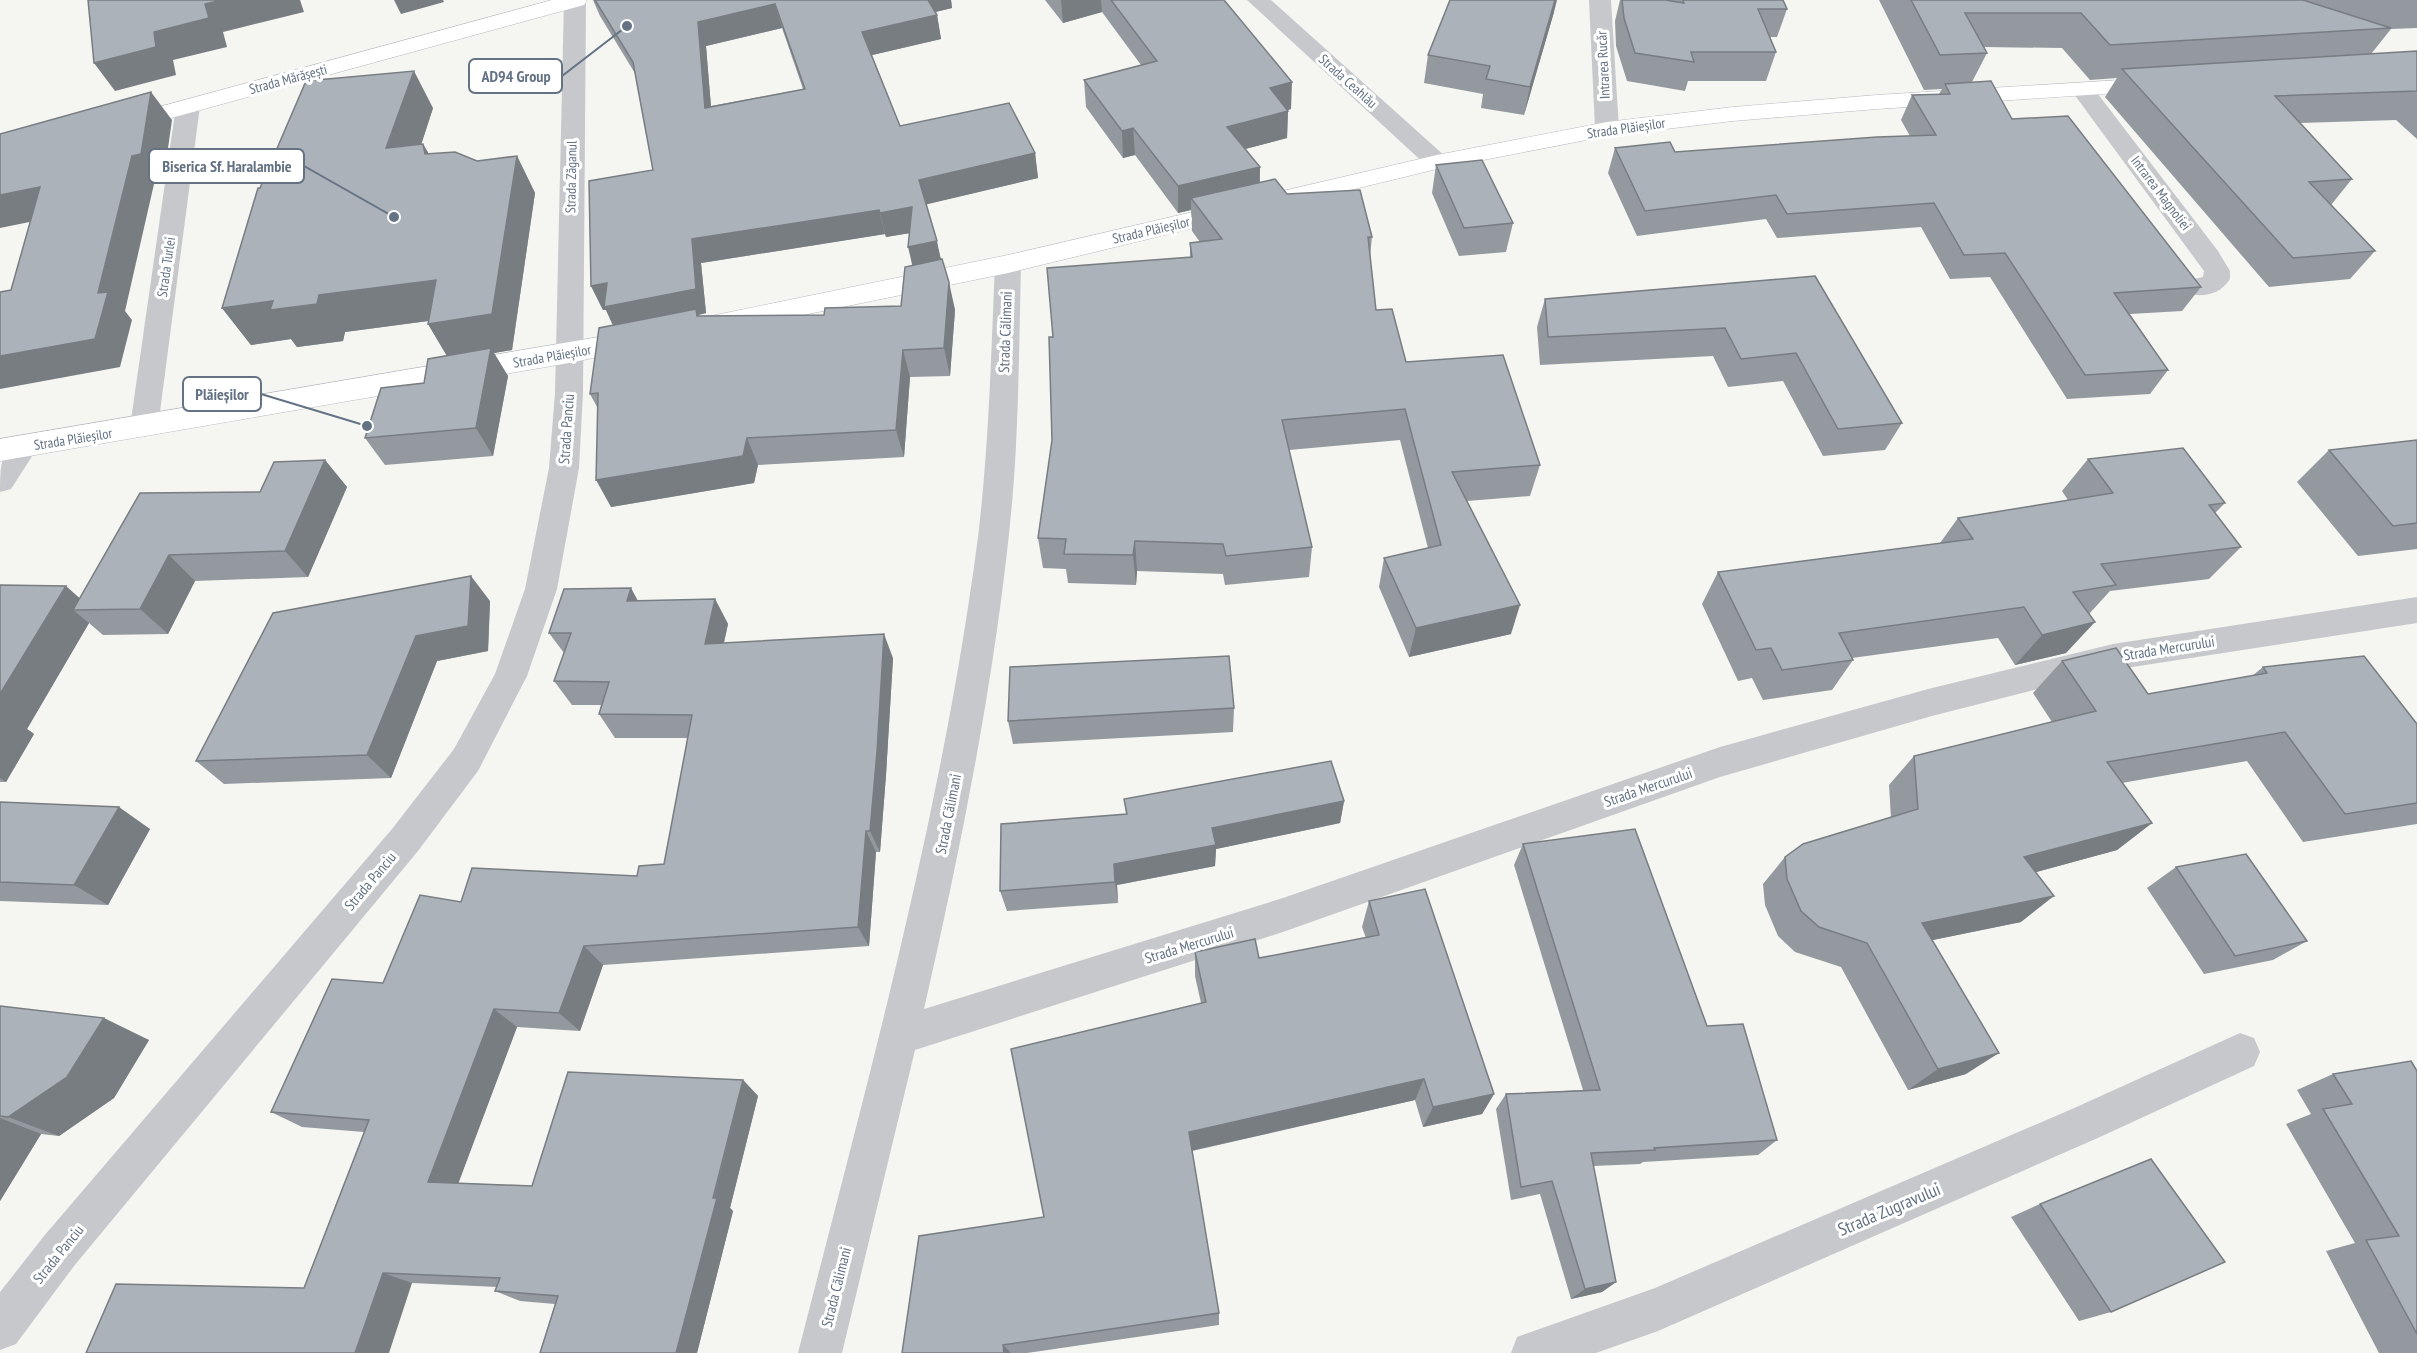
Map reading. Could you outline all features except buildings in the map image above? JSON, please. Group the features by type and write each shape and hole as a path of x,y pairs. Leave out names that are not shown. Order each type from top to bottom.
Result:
{"main road":[{"name":"Strada Mărășești","path":"100,130 575,0"},
{"name":"Strada Plăieșilor","path":"12,449 569,353 1008,264 1437,162 1606,129 1732,114 2178,84"}],"street":[{"name":"Strada Zăganul","path":"569,353 575,0"},
{"name":"Strada Ceahlău","path":"1258,0 1437,162"},
{"name":"Intrarea Rucăr","path":"1600,0 1606,129"},
{"name":"Intrarea Magnoliei","path":"2083,90 2209,257 2217,272 2217,279 2210,285 2194,287"},
{"name":"Strada Turlei","path":"144,427 188,106"},
{"name":"Strada Călimani","path":"820,1353 948,821 976,662 994,535 1002,428 1008,264"},
{"name":"Strada Panciu","path":"0,1328 59,1251 405,840 466,760 511,676 541,590 564,468 569,353"},
{"path":"0,481 12,449"},
{"name":"Strada Mercurului","path":"898,1036 1283,915 1720,762 1932,702 2113,657 2328,621 2417,610"},
{"name":"Strada Zugravului","path":"1533,1353 1668,1304 2086,1123 2240,1052"}],"place":[{"name":"AD94 Group","path":"627,26"},
{"name":"Biserica Sf. Haralambie","path":"394,217"},
{"name":"Plăieșilor","path":"367,426"}]}
